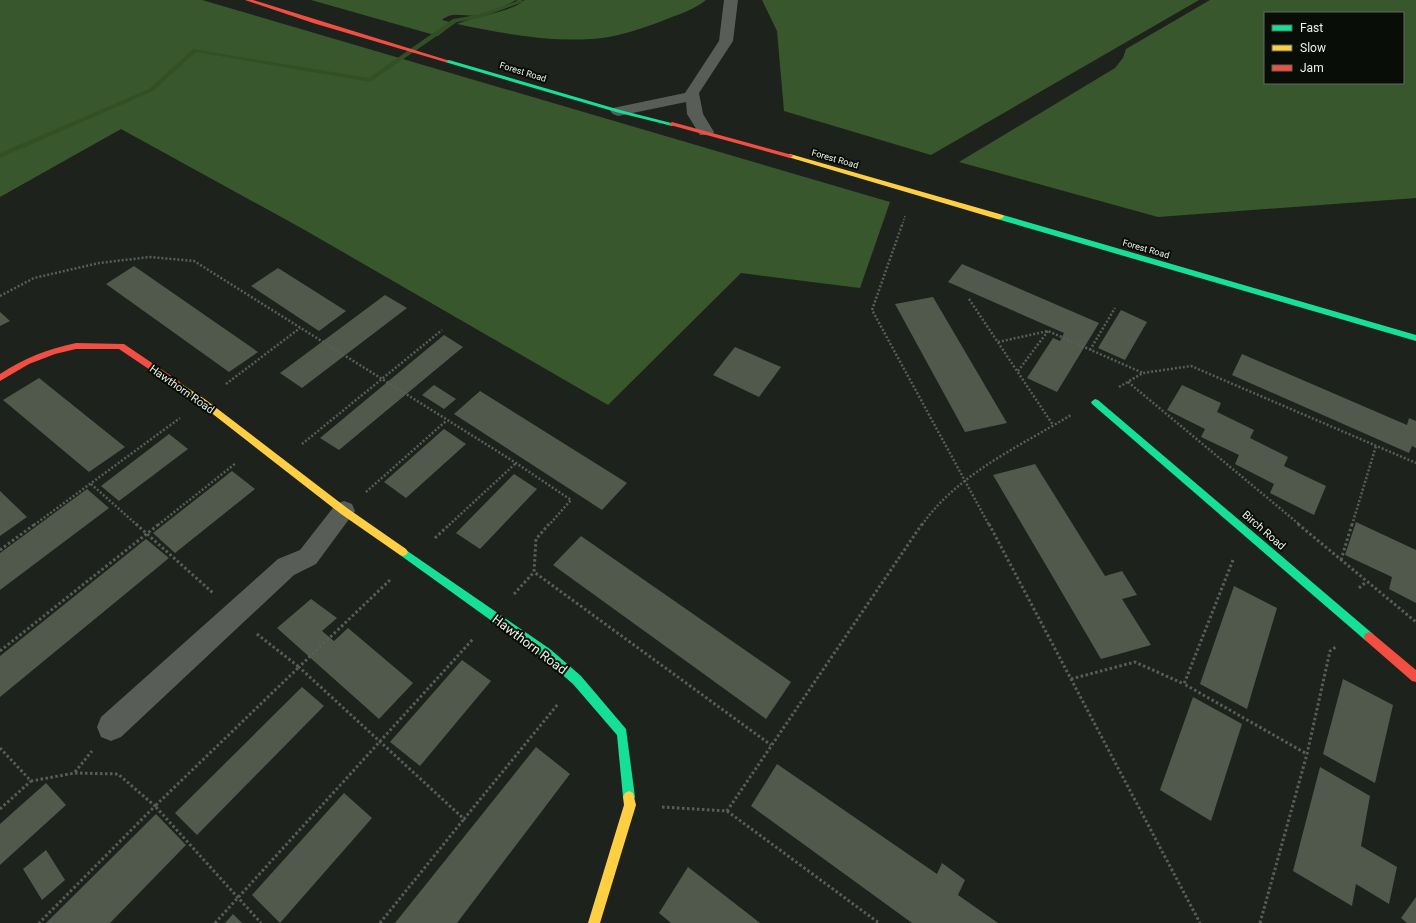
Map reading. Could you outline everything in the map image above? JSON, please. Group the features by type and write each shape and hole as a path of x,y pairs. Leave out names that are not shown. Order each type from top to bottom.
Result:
{"street":[{"name":"Forest Road","path":"248,0 315,22 618,111 706,132 1416,338"},
{"path":"706,132 695,114 692,93 696,84 726,41 731,0"},
{"path":"618,111 666,103 692,96"},
{"name":"Hawthorn Road","path":"0,378 26,362 53,351 76,346 121,346 203,402 344,511 546,653 577,680 622,733 630,805 594,923"},
{"name":"Birch Road","path":"1095,402 1416,677"},
{"path":"111,727 286,567 308,557 344,511"}],"path":[{"path":"915,193 872,310 965,479 1200,923"},
{"path":"0,296 34,278 100,263 150,257 194,261 446,421 516,463 571,500 536,539 534,572 214,923"},
{"path":"969,299 1053,425"},
{"path":"1090,350 1115,308"},
{"path":"0,550 203,402 300,328"},
{"path":"280,462 442,330"},
{"path":"998,342 1048,331 1143,373"},
{"path":"1018,371 1048,331"},
{"path":"727,812 927,517 965,479 1053,425 1143,373 1191,366 1416,463"},
{"path":"1128,382 1416,622"},
{"path":"344,511 446,421"},
{"path":"0,651 259,445"},
{"path":"1341,560 1376,446"},
{"path":"39,923 155,806 299,667 412,559 516,463"},
{"path":"91,484 205,585 233,616 299,667 464,819"},
{"path":"1184,684 1246,530"},
{"path":"534,572 771,745"},
{"path":"1260,923 1307,754 1330,651 1350,635 1347,619"},
{"path":"1071,679 1135,662 1184,684 1307,754"},
{"path":"380,923 577,680"},
{"path":"0,748 31,781"},
{"path":"0,809 31,781 75,773 118,774 155,806 237,899 261,923"},
{"path":"630,805 727,812 879,923"}],"green space":[{"path":"0,0 202,0 890,202 860,288 741,273 608,405 303,229 121,129 0,197"},
{"path":"311,0 516,0 499,9 481,15 451,15 446,17 442,20 454,23 438,36"},
{"path":"524,0 706,0 687,11 649,26 620,35 600,38 574,40 540,38 457,24 513,7 520,4"},
{"path":"762,0 1199,0 931,155 784,111 777,31"},
{"path":"1210,0 1416,0 1416,198 1158,217 959,162 1115,68 1123,58 1126,49"}],"building":[{"path":"962,264 1099,323 1057,392 1027,378 1053,338 1060,341 1064,333 948,282"},
{"path":"134,266 258,352 229,372 106,284"},
{"path":"278,268 346,311 319,331 251,286"},
{"path":"385,295 407,308 302,388 280,373"},
{"path":"933,297 1007,423 965,432 895,304"},
{"path":"1121,310 1147,322 1125,360 1098,348"},
{"path":"0,312 10,321 0,326"},
{"path":"444,335 463,347 339,450 320,438"},
{"path":"735,347 781,367 759,397 713,375"},
{"path":"1242,354 1407,425 1409,418 1416,421 1416,448 1412,446 1409,453 1232,375"},
{"path":"39,378 125,447 89,472 3,400"},
{"path":"434,385 456,399 444,409 422,395"},
{"path":"1182,385 1221,403 1217,412 1254,430 1250,438 1288,457 1284,466 1326,486 1314,515 1270,493 1274,484 1235,464 1239,455 1201,437 1205,429 1167,410"},
{"path":"480,391 627,483 602,510 454,414"},
{"path":"444,429 466,444 406,498 384,482"},
{"path":"169,434 188,449 119,501 101,486"},
{"path":"1035,464 1105,576 1122,571 1137,595 1122,599 1151,645 1101,659 993,475"},
{"path":"232,471 255,489 175,553 153,533"},
{"path":"514,474 537,489 480,549 456,533"},
{"path":"87,489 109,508 0,590 0,553"},
{"path":"0,491 27,517 0,536"},
{"path":"1356,522 1416,550 1416,603 1389,589 1392,577 1345,555"},
{"path":"581,536 791,682 766,719 553,565"},
{"path":"146,539 169,558 0,697 0,656"},
{"path":"1234,586 1277,608 1247,709 1200,684"},
{"path":"311,599 337,618 322,631 334,641 348,628 413,683 379,719 277,628"},
{"path":"462,660 491,681 420,766 390,742"},
{"path":"1343,679 1393,705 1375,783 1323,754"},
{"path":"302,687 324,706 197,835 175,813"},
{"path":"1193,697 1242,724 1211,821 1160,790"},
{"path":"536,747 570,774 457,923 395,923"},
{"path":"777,764 937,874 942,863 965,880 958,895 998,923 912,923 751,806"},
{"path":"1320,767 1370,796 1361,846 1397,867 1389,904 1356,884 1352,906 1293,871"},
{"path":"46,783 66,805 0,865 0,824"},
{"path":"344,793 372,818 280,923 252,895"},
{"path":"156,814 186,845 110,923 46,923"},
{"path":"46,850 65,880 42,900 23,869"},
{"path":"688,867 760,923 671,923 659,913"},
{"path":"1416,897 1416,923 1407,923 1401,918"},
{"path":"233,914 242,923 225,923"}],"waterway":[{"path":"0,156 151,90 195,50 370,80 455,20 478,17 520,2 519,0"}],"traffic: fast":[{"path":"447,61 618,111 672,124"},
{"path":"1000,217 1416,338"},
{"path":"1095,402 1369,637"},
{"path":"403,552 546,653 577,680 622,733 629,797"}],"traffic: slow":[{"path":"790,156 1000,217"},
{"path":"177,384 203,402 344,511 403,552"},
{"path":"594,923 630,805 629,797"}],"traffic: jam":[{"path":"248,0 315,22 447,61"},
{"path":"672,124 790,156"},
{"path":"0,378 26,362 53,351 76,346 121,346 177,384"},
{"path":"1369,637 1416,677"}]}
